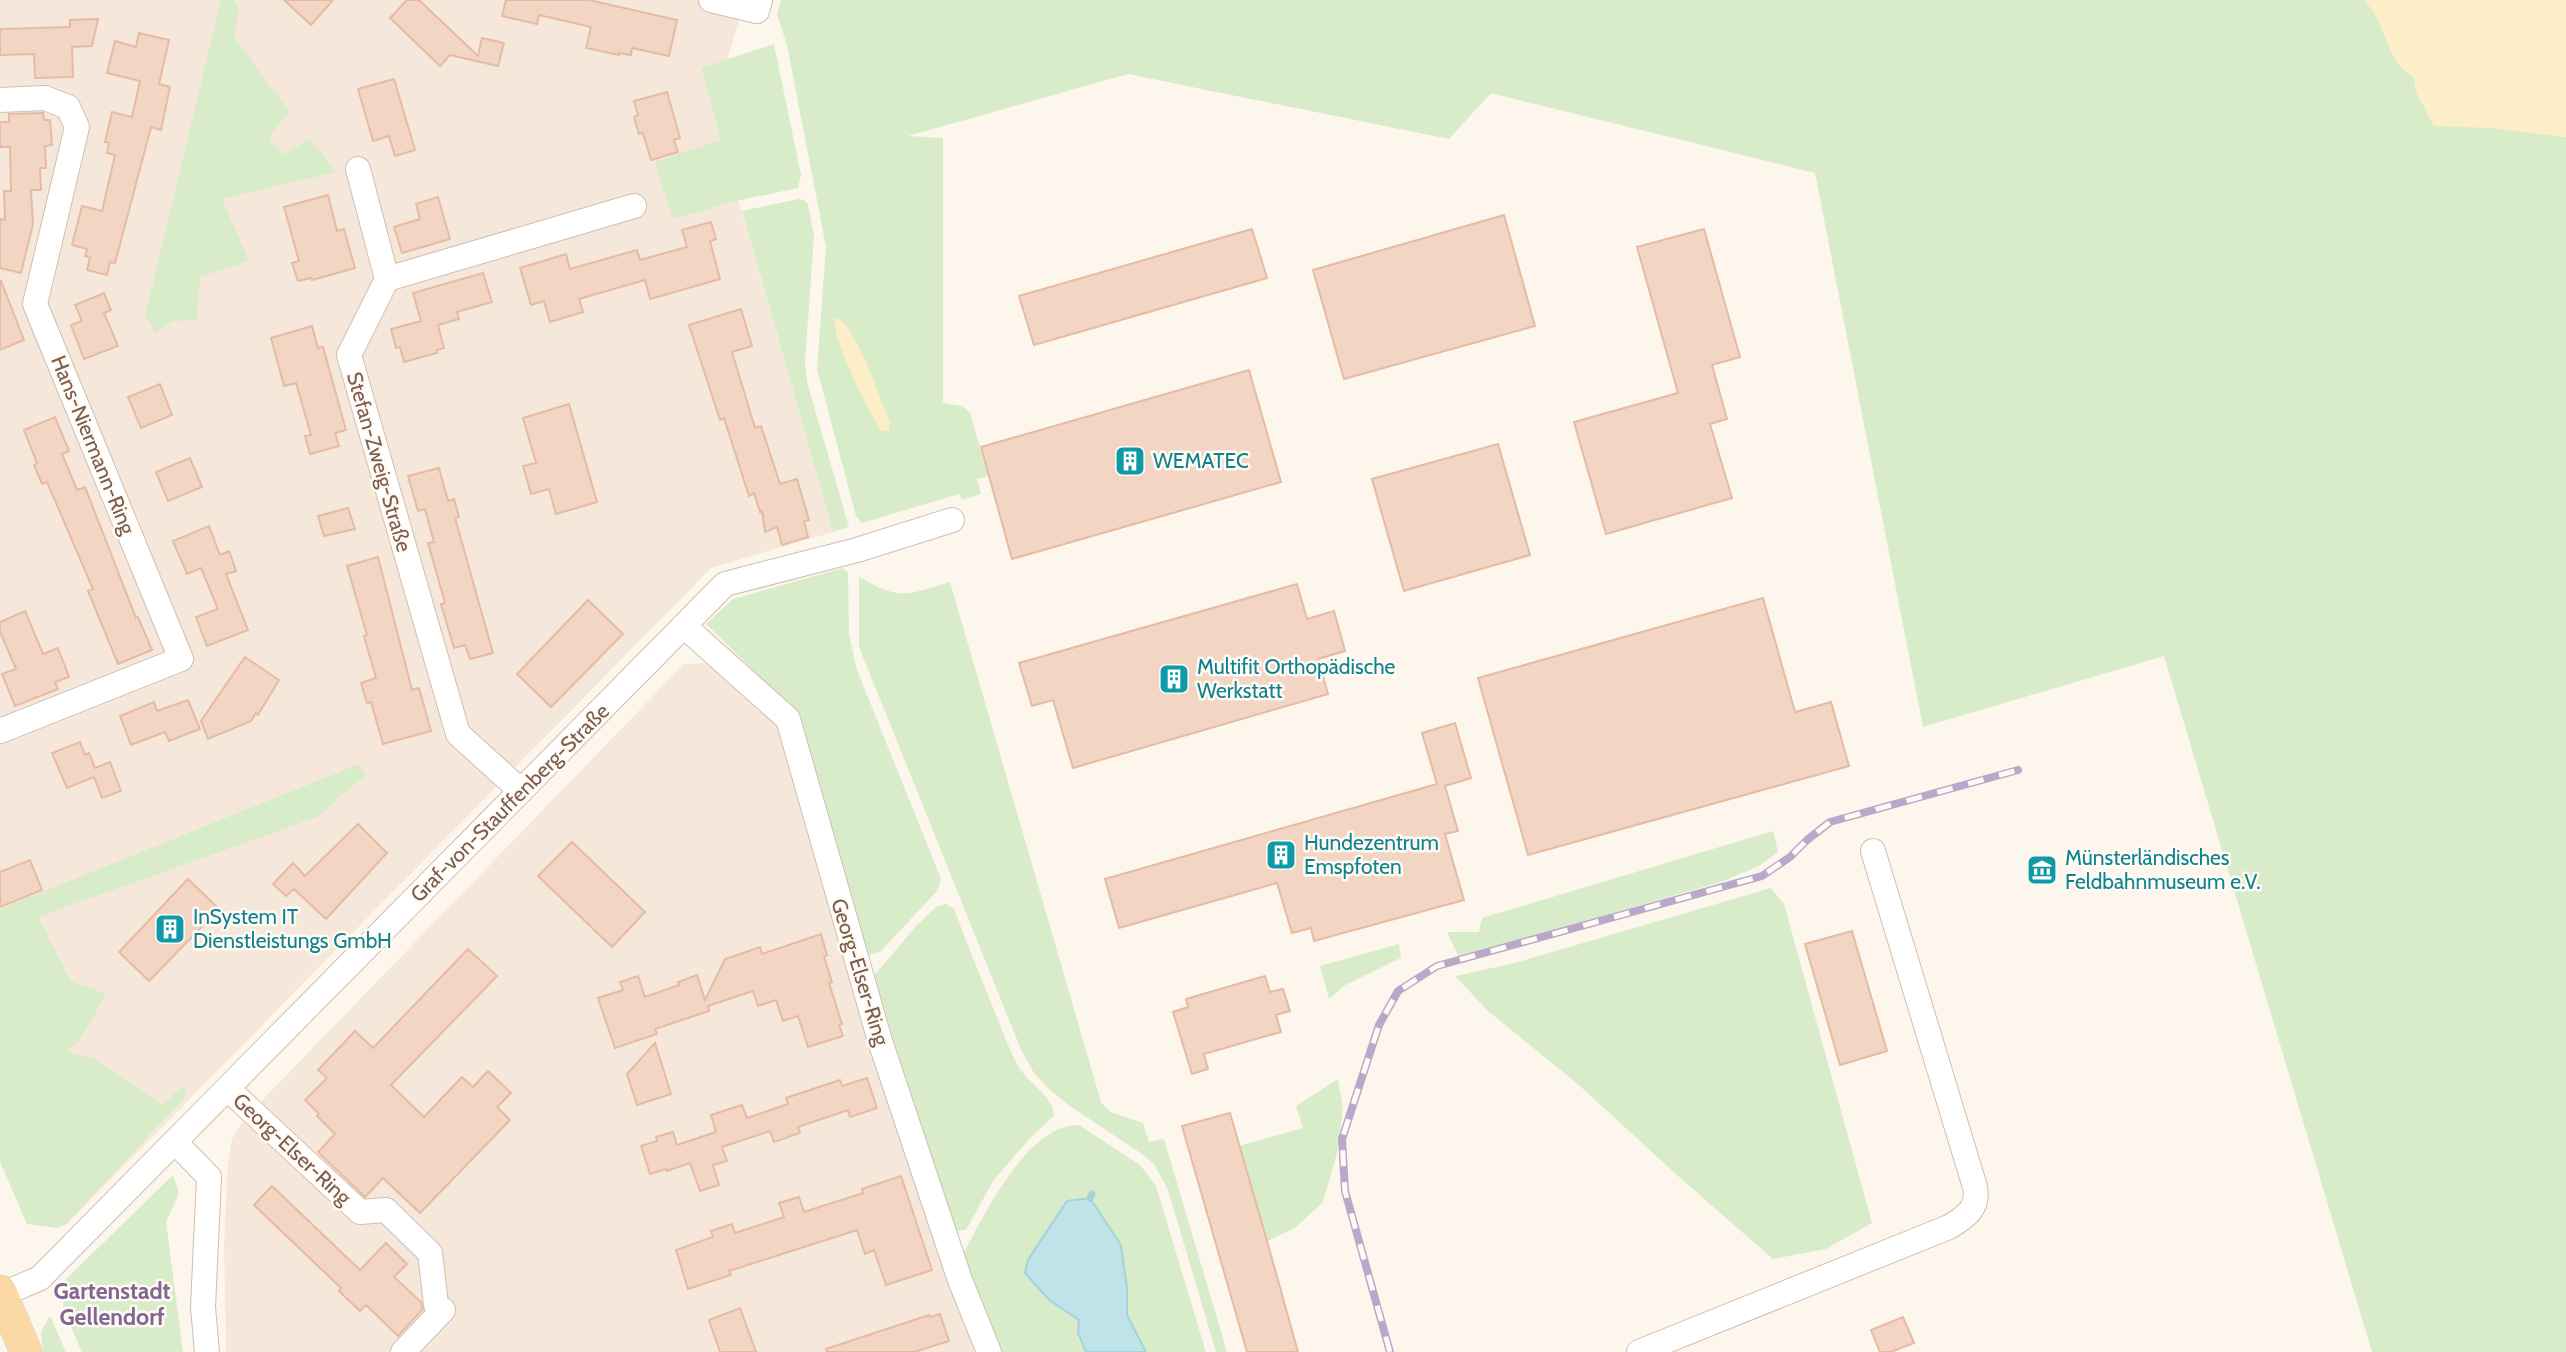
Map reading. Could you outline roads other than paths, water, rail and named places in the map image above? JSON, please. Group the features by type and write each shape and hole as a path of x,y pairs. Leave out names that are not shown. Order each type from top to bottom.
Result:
{"main road":[{"path":"1,1293 26,1352"}],"street":[{"path":"711,0 759,5"},
{"name":"Hans-Niermann-Ring","path":"0,100 45,98 68,107 77,127 36,304 181,659 0,731"},
{"path":"358,169 387,279 634,206"},
{"name":"Stefan-Zweig-Straße","path":"387,279 349,355 457,734 521,792"},
{"name":"Graf-von-Stauffenberg-Straße","path":"1,1293 40,1279 725,584 857,550 952,520"},
{"name":"Georg-Elser-Ring","path":"684,626 788,719 880,1041 960,1280 989,1352"},
{"path":"1639,1352 1949,1227 1970,1212 1975,1205 1975,1187 1873,851"},
{"name":"Georg-Elser-Ring","path":"228,1089 360,1212 386,1210 430,1253 436,1304 443,1310 403,1352"},
{"path":"176,1143 209,1178 203,1307 206,1352"}],"water":[{"path":"1090,1198 1121,1245 1127,1288 1127,1315 1146,1352 1086,1352 1078,1333 1079,1320 1049,1300 1025,1273 1028,1260 1067,1201"}],"waterway":[{"path":"1090,1198 1092,1194"}],"railway":[{"path":"1390,1352 1345,1191 1342,1139 1379,1025 1398,991 1437,966 1762,876 1790,857 1830,822 2018,770"}],"place":[{"name":"WEMATEC","path":"1130,461"},
{"name":"Multifit Orthopädische Werkstatt","path":"1174,679"},
{"name":"Hundezentrum Emspfoten","path":"1281,855"},
{"name":"Münsterländisches Feldbahnmuseum e.V.","path":"2042,870"},
{"name":"InSystem IT Dienstleistungs GmbH","path":"170,929"}],"district":[{"name":"Gartenstadt Gellendorf","path":"112,1304"}]}
